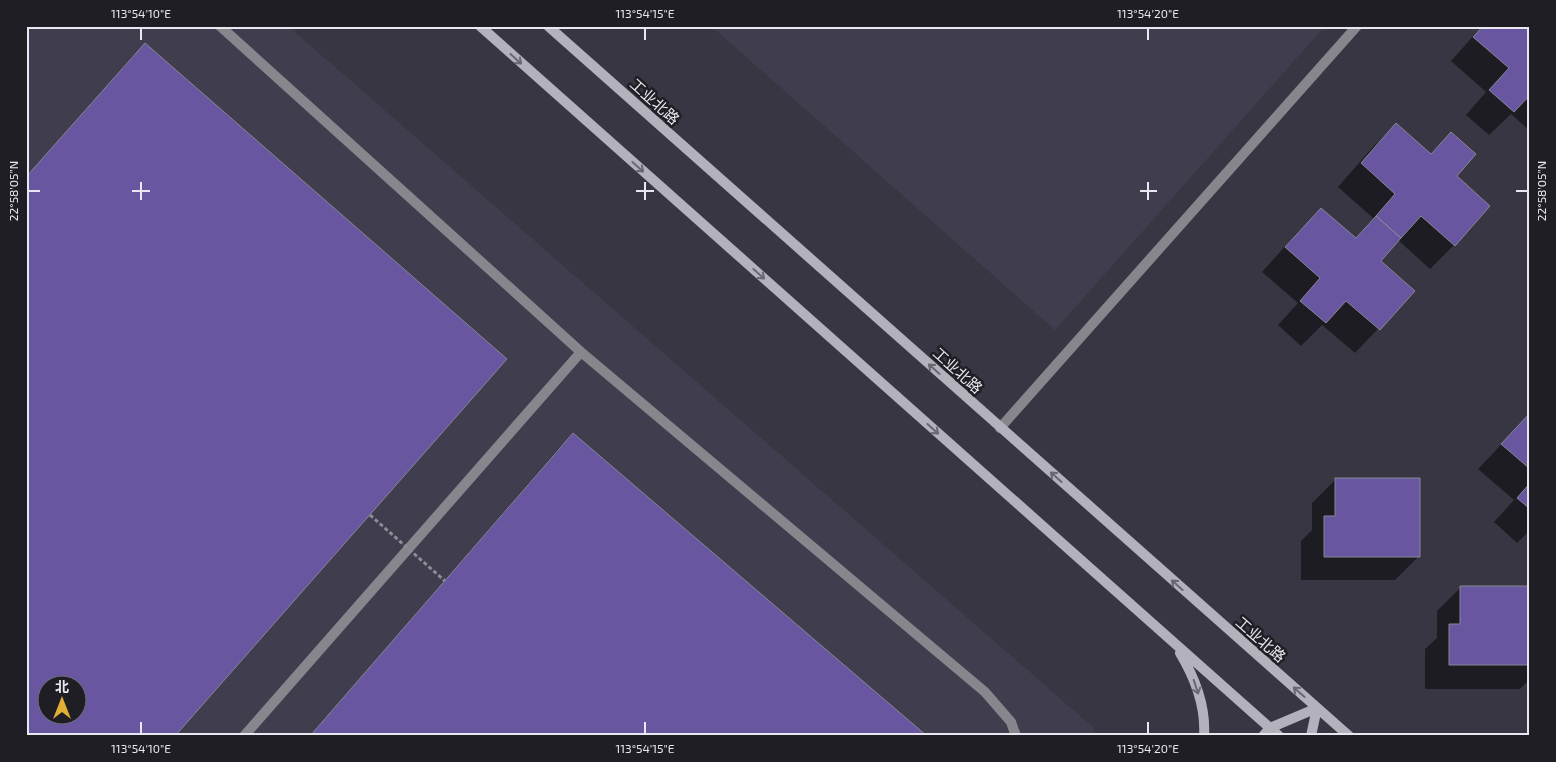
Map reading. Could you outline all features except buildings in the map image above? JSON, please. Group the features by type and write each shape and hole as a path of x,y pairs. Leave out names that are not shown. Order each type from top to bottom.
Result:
{"main road":[{"path":"480,26 1279,736"},
{"name":"工业北路","path":"548,26 1349,736"},
{"path":"1175,643 1191,671 1201,700 1204,736"},
{"path":"1263,736 1270,728 1317,708"},
{"path":"1312,736 1317,708"}],"street":[{"path":"220,26 581,352 985,692 1012,722 1016,736"},
{"path":"1000,428 1357,26"},
{"path":"244,736 581,352"}],"path":[{"path":"370,515 445,581"}],"shaded area":[{"path":"26,26 288,26 1094,728 1095,736 26,736"},
{"path":"711,26 1325,26 1055,330"}]}
